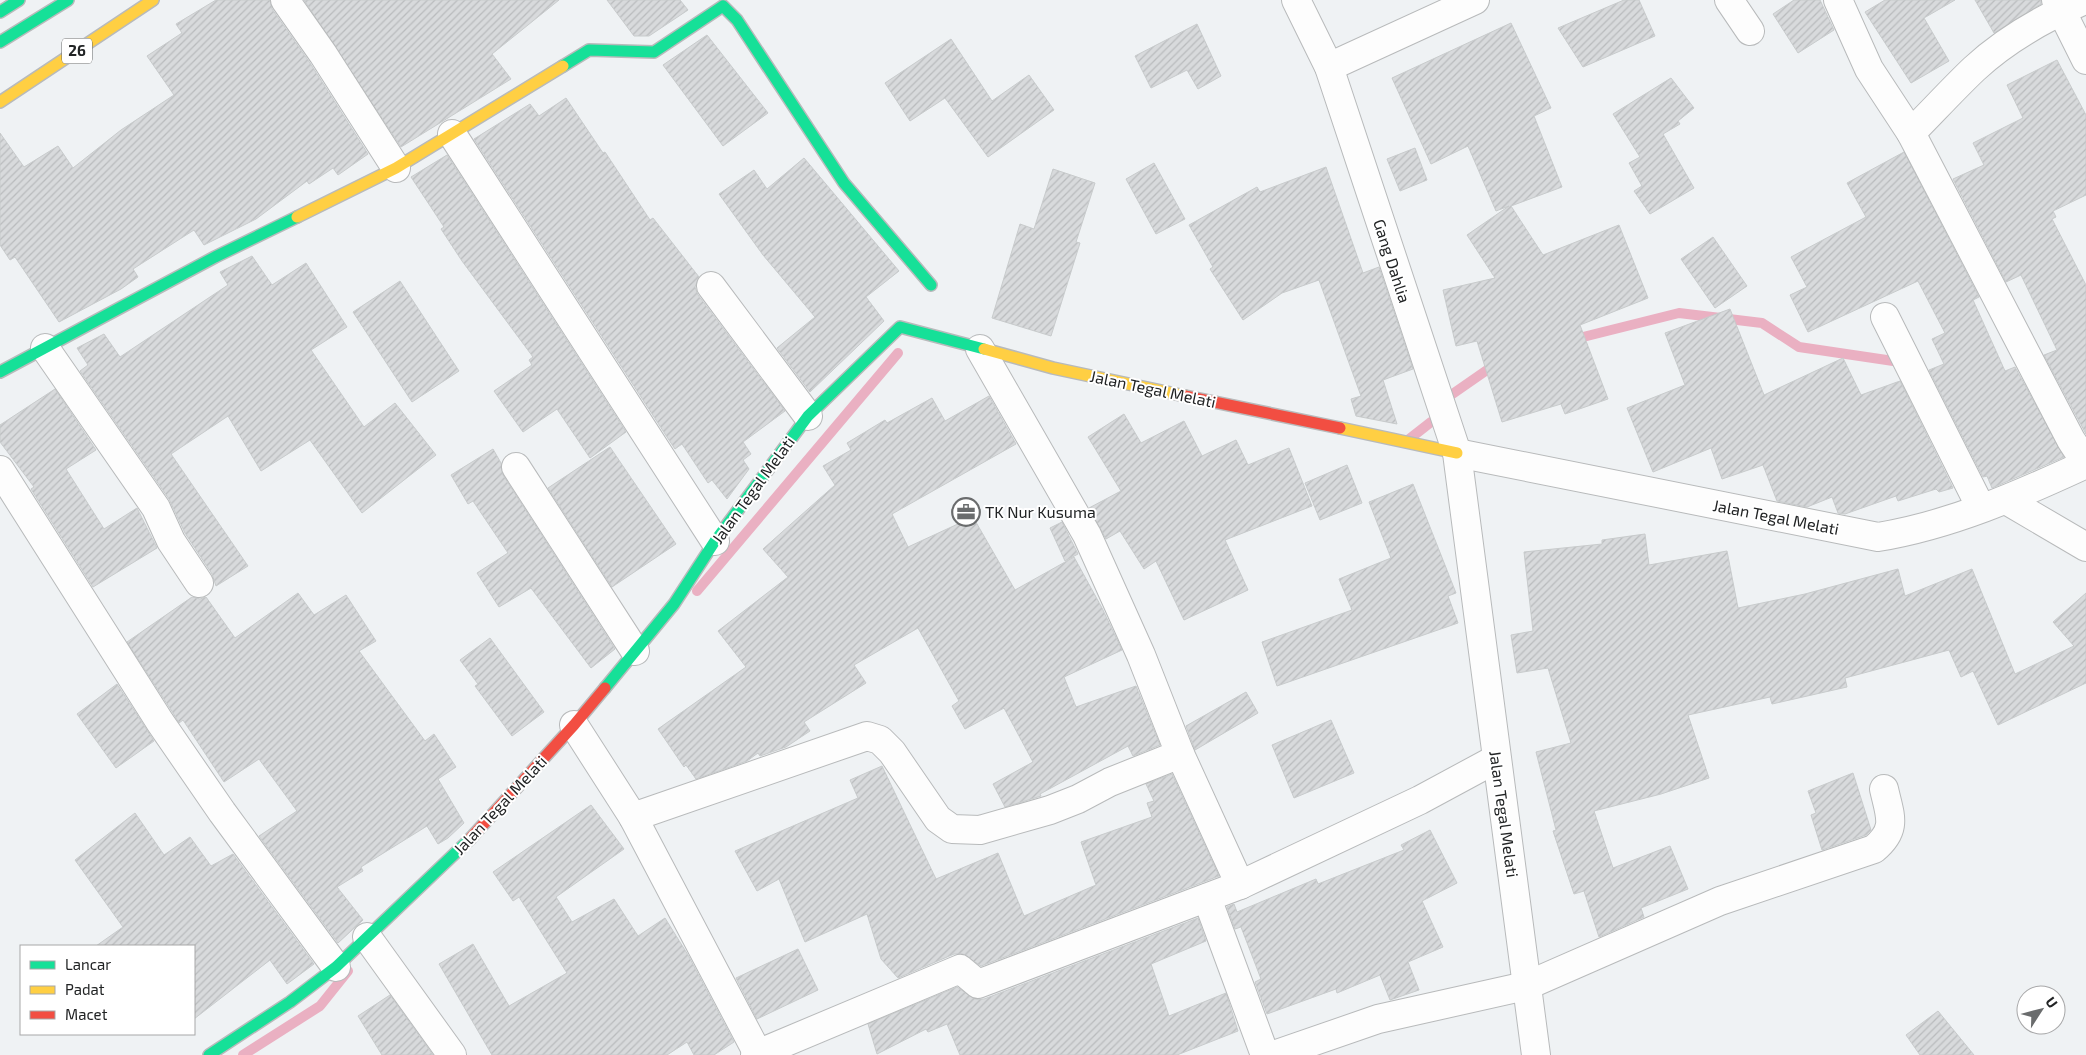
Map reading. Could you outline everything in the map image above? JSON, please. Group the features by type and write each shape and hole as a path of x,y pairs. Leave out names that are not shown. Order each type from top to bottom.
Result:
{"main road":[{"path":"0,42 68,0"},
{"name":"26","path":"0,102 153,0"},
{"path":"0,372 215,257 396,168 590,50 654,52 724,6 737,20 844,183 931,284"},
{"name":"Jalan Tegal Melati","path":"209,1055 290,1002 336,967 474,835 574,725 674,604 715,541 808,416 900,327 1053,368 1456,453"}],"street":[{"path":"285,0 323,54 396,168"},
{"name":"Gang Dahlia","path":"1296,0 1328,67 1456,453"},
{"path":"1328,67 1475,0"},
{"path":"1729,0 1750,31"},
{"path":"1838,0 1869,69 1912,133 2071,440 2086,463"},
{"path":"1912,133 1975,68 2009,41 2068,3 2086,60"},
{"path":"452,134 715,541"},
{"path":"711,286 808,416"},
{"path":"1884,317 1981,508"},
{"path":"45,348 156,508 171,542 199,583"},
{"path":"980,349 1087,535 1140,655 1180,754 1240,885"},
{"name":"Jalan Tegal Melati","path":"1536,1055 1456,453 1878,537 1905,532 2006,500 2086,463"},
{"path":"516,467 635,651"},
{"path":"0,470 160,722 222,812 336,967"},
{"path":"2006,500 2086,547"},
{"path":"574,725 633,817 757,1055 960,969 978,984 1240,885 1420,800 1496,759"},
{"path":"633,817 867,736 880,740 892,752 938,819 952,829 980,830 1050,810 1078,799 1110,782 1180,754"},
{"path":"1274,1055 1378,1019 1526,986 1720,901 1874,849 1886,839 1892,823 1884,789"},
{"path":"1207,898 1265,1055"},
{"path":"367,937 452,1055"}],"building":[{"path":"216,0 270,0 272,9 310,63 368,154 338,175 333,168 309,184 307,181 256,219 204,245 194,230 133,269 138,277 121,289 59,322 15,257 10,260 0,245 0,133 24,167 58,146 73,168 121,130 174,95 147,56 182,33 176,24"},
{"path":"304,0 559,0 492,54 511,79 401,147"},
{"path":"607,0 680,0 688,10 649,36 634,36"},
{"path":"1624,0 1639,0 1655,36 1583,67 1558,28"},
{"path":"1794,0 1820,0 1834,30 1798,53 1773,14"},
{"path":"1885,0 1955,0 1924,18 1949,61 1911,83 1865,12"},
{"path":"1975,0 2041,0 2041,4 1994,33"},
{"path":"1511,23 1551,108 1534,116 1562,187 1511,206 1543,255 1619,225 1648,298 1580,325 1608,399 1565,414 1561,404 1502,422 1477,341 1456,346 1443,290 1495,278 1467,235 1509,206 1496,211 1468,146 1431,164 1392,78"},
{"path":"1197,24 1221,76 1198,89 1187,70 1151,88 1135,56"},
{"path":"707,35 768,113 723,146 663,65"},
{"path":"951,39 992,101 1029,75 1054,110 988,157 945,98 910,121 885,83"},
{"path":"2057,60 2086,115 2086,195 2053,211 2056,217 2052,219 2086,285 2086,434 2044,355 2057,350 2021,275 2006,282 1953,179 1984,165 1973,143 2023,118 2007,85"},
{"path":"1671,78 1694,108 1678,121 1680,124 1663,134 1694,188 1650,214 1634,191 1642,186 1629,163 1640,157 1613,114"},
{"path":"566,98 650,220 653,218 699,277 695,287 698,295 785,411 743,442 751,454 743,460 749,469 727,499 712,480 708,483 682,444 675,449 474,139 530,104 539,116"},
{"path":"1415,148 1427,180 1400,191 1387,159"},
{"path":"1904,152 1979,297 1973,300 2005,371 2015,367 2064,457 1992,488 1987,476 1983,477 1929,370 1944,364 1932,339 1945,333 1918,281 1808,332 1790,295 1807,287 1791,257 1866,217 1847,183"},
{"path":"447,155 626,432 590,458 557,409 523,432 494,391 532,365 529,360 533,357 462,261 441,229 444,227 411,177"},
{"path":"804,158 899,271 866,297 884,321 810,392 777,348 815,317 763,255 719,194 754,170 767,189"},
{"path":"1154,163 1185,219 1156,234 1126,179"},
{"path":"1326,167 1363,273 1379,267 1413,369 1383,380 1397,424 1356,416 1351,399 1361,396 1319,280 1282,293 1243,320 1210,269 1213,267 1189,225 1257,187 1260,192"},
{"path":"1053,169 1095,183 1076,242 1080,243 1051,336 992,318 1020,224 1034,229"},
{"path":"1713,237 1747,286 1715,308 1681,259"},
{"path":"252,256 272,285 306,263 347,327 311,350 364,427 395,403 436,455 362,513 310,440 261,471 228,416 171,454 248,566 216,586 212,574 185,533 169,499 80,371 88,365 77,348 104,334 120,357 228,285 220,272"},
{"path":"400,281 459,371 412,402 353,312"},
{"path":"1730,309 1764,395 1843,358 1861,395 1900,381 1953,488 1939,492 1936,489 1898,501 1896,496 1845,514 1838,513 1832,497 1807,507 1777,501 1763,465 1722,479 1711,448 1653,472 1627,408 1685,385 1665,333"},
{"path":"55,389 96,450 66,469 104,529 137,508 157,548 93,587 31,489 34,487 0,442 0,425"},
{"path":"989,396 1016,444 892,514 908,547 973,517 1015,590 1074,557 1122,650 1064,677 1076,707 1136,686 1160,745 1133,756 1128,746 1040,794 1041,796 1005,807 993,784 1033,762 1004,708 965,729 952,706 959,701 918,628 854,665 866,683 804,722 810,731 786,747 760,756 758,753 747,761 696,779 686,765 684,767 658,729 746,667 718,631 788,577 763,549 835,485 823,466 851,450 847,443 885,420 887,423 932,398 945,421"},
{"path":"1124,414 1141,443 1184,421 1202,456 1236,440 1248,465 1289,448 1312,506 1225,540 1248,590 1184,620 1156,561 1144,569 1120,531 1106,539 1089,508 1121,491 1088,437"},
{"path":"610,447 676,544 612,587 548,488"},
{"path":"493,449 501,463 503,475 615,649 591,668 531,588 499,607 477,573 508,553 473,501 468,504 451,475"},
{"path":"1347,465 1362,503 1320,520 1305,483"},
{"path":"1413,484 1456,593 1448,596 1458,623 1277,686 1262,642 1352,610 1339,579 1391,558 1369,502"},
{"path":"1062,522 1078,554 1065,561 1050,528"},
{"path":"1645,534 1649,565 1727,551 1738,608 1805,594 1898,569 1905,596 1972,569 2015,674 2074,646 2053,622 2086,593 2086,683 1998,725 1973,671 1961,677 1949,650 1845,678 1847,687 1772,704 1770,697 1688,715 1709,778 1661,794 1594,811 1613,868 1670,846 1688,889 1641,908 1644,917 1599,937 1584,891 1574,894 1553,831 1556,830 1536,752 1571,743 1548,668 1517,673 1511,635 1533,631 1524,552 1602,544 1602,540"},
{"path":"298,593 314,615 346,595 376,641 359,651 425,741 434,734 456,767 438,779 464,823 448,838 438,844 427,826 361,867 363,871 337,887 363,920 338,943 259,836 297,811 259,759 224,782 183,720 179,723 127,642 192,597 200,599 206,597 235,638"},
{"path":"490,638 544,712 512,736 475,686 478,684 460,660"},
{"path":"117,684 154,741 116,768 77,714"},
{"path":"1246,692 1258,713 1195,750 1186,726"},
{"path":"1331,720 1354,773 1294,798 1272,745"},
{"path":"882,766 936,879 998,853 1024,916 1096,885 1081,842 1152,817 1147,803 1154,801 1146,784 1172,774 1219,876 981,966 963,954 954,954 898,978 881,959 867,914 805,942 779,879 757,891 735,851 858,798 850,780"},
{"path":"1853,773 1871,830 1866,835 1822,850 1811,815 1816,813 1808,791"},
{"path":"591,805 624,849 556,897 572,922 614,899 638,936 665,918 688,955 734,1042 714,1055 694,1055 687,1042 667,1055 492,1055 439,964 473,944 509,1006 567,973 519,897 513,901 493,872"},
{"path":"135,813 164,855 190,837 211,866 233,854 314,964 287,984 270,960 195,1018 195,945 97,945 123,927 75,860"},
{"path":"1430,830 1457,883 1422,901 1443,947 1408,962 1419,990 1390,1000 1380,975 1337,993 1336,989 1267,1014 1255,982 1261,979 1241,927 1235,929 1227,907 1234,904 1237,912 1316,879 1318,884 1404,850 1401,845"},
{"path":"1198,918 1206,941 1151,964 1169,1016 1226,993 1238,1031 1177,1055 960,1055 947,1024 928,1032 926,1029 877,1054 868,1024 957,987 975,999 984,999"},
{"path":"798,949 818,990 757,1019 736,978"},
{"path":"390,995 433,1055 382,1055 358,1016"},
{"path":"1938,1011 1974,1055 1920,1055 1906,1035"}],"waterway":[{"path":"1571,340 1679,313 1762,323 1799,347 1900,362"},
{"path":"697,591 898,353"},
{"path":"1451,395 1487,370 1498,366"},
{"path":"1408,440 1431,422"},
{"path":"243,1055 320,1006 348,971"}],"traffic: fast":[{"path":"0,12 19,0"},
{"path":"0,42 68,0"},
{"path":"563,66 589,50 654,52 723,6 737,20 844,183 931,285"},
{"path":"0,372 215,257 297,217"},
{"path":"605,688 674,604 715,541 808,416 900,327 984,349"},
{"path":"209,1055 290,1002 336,967 470,839"}],"traffic: slow":[{"path":"0,102 153,0"},
{"path":"297,217 396,168 563,66"},
{"path":"984,349 1053,368 1185,396"},
{"path":"1340,428 1457,453"}],"traffic: jam":[{"path":"1185,396 1340,428"},
{"path":"470,839 574,725 605,688"}],"place":[{"name":"TK Nur Kusuma","path":"966,512"}]}
